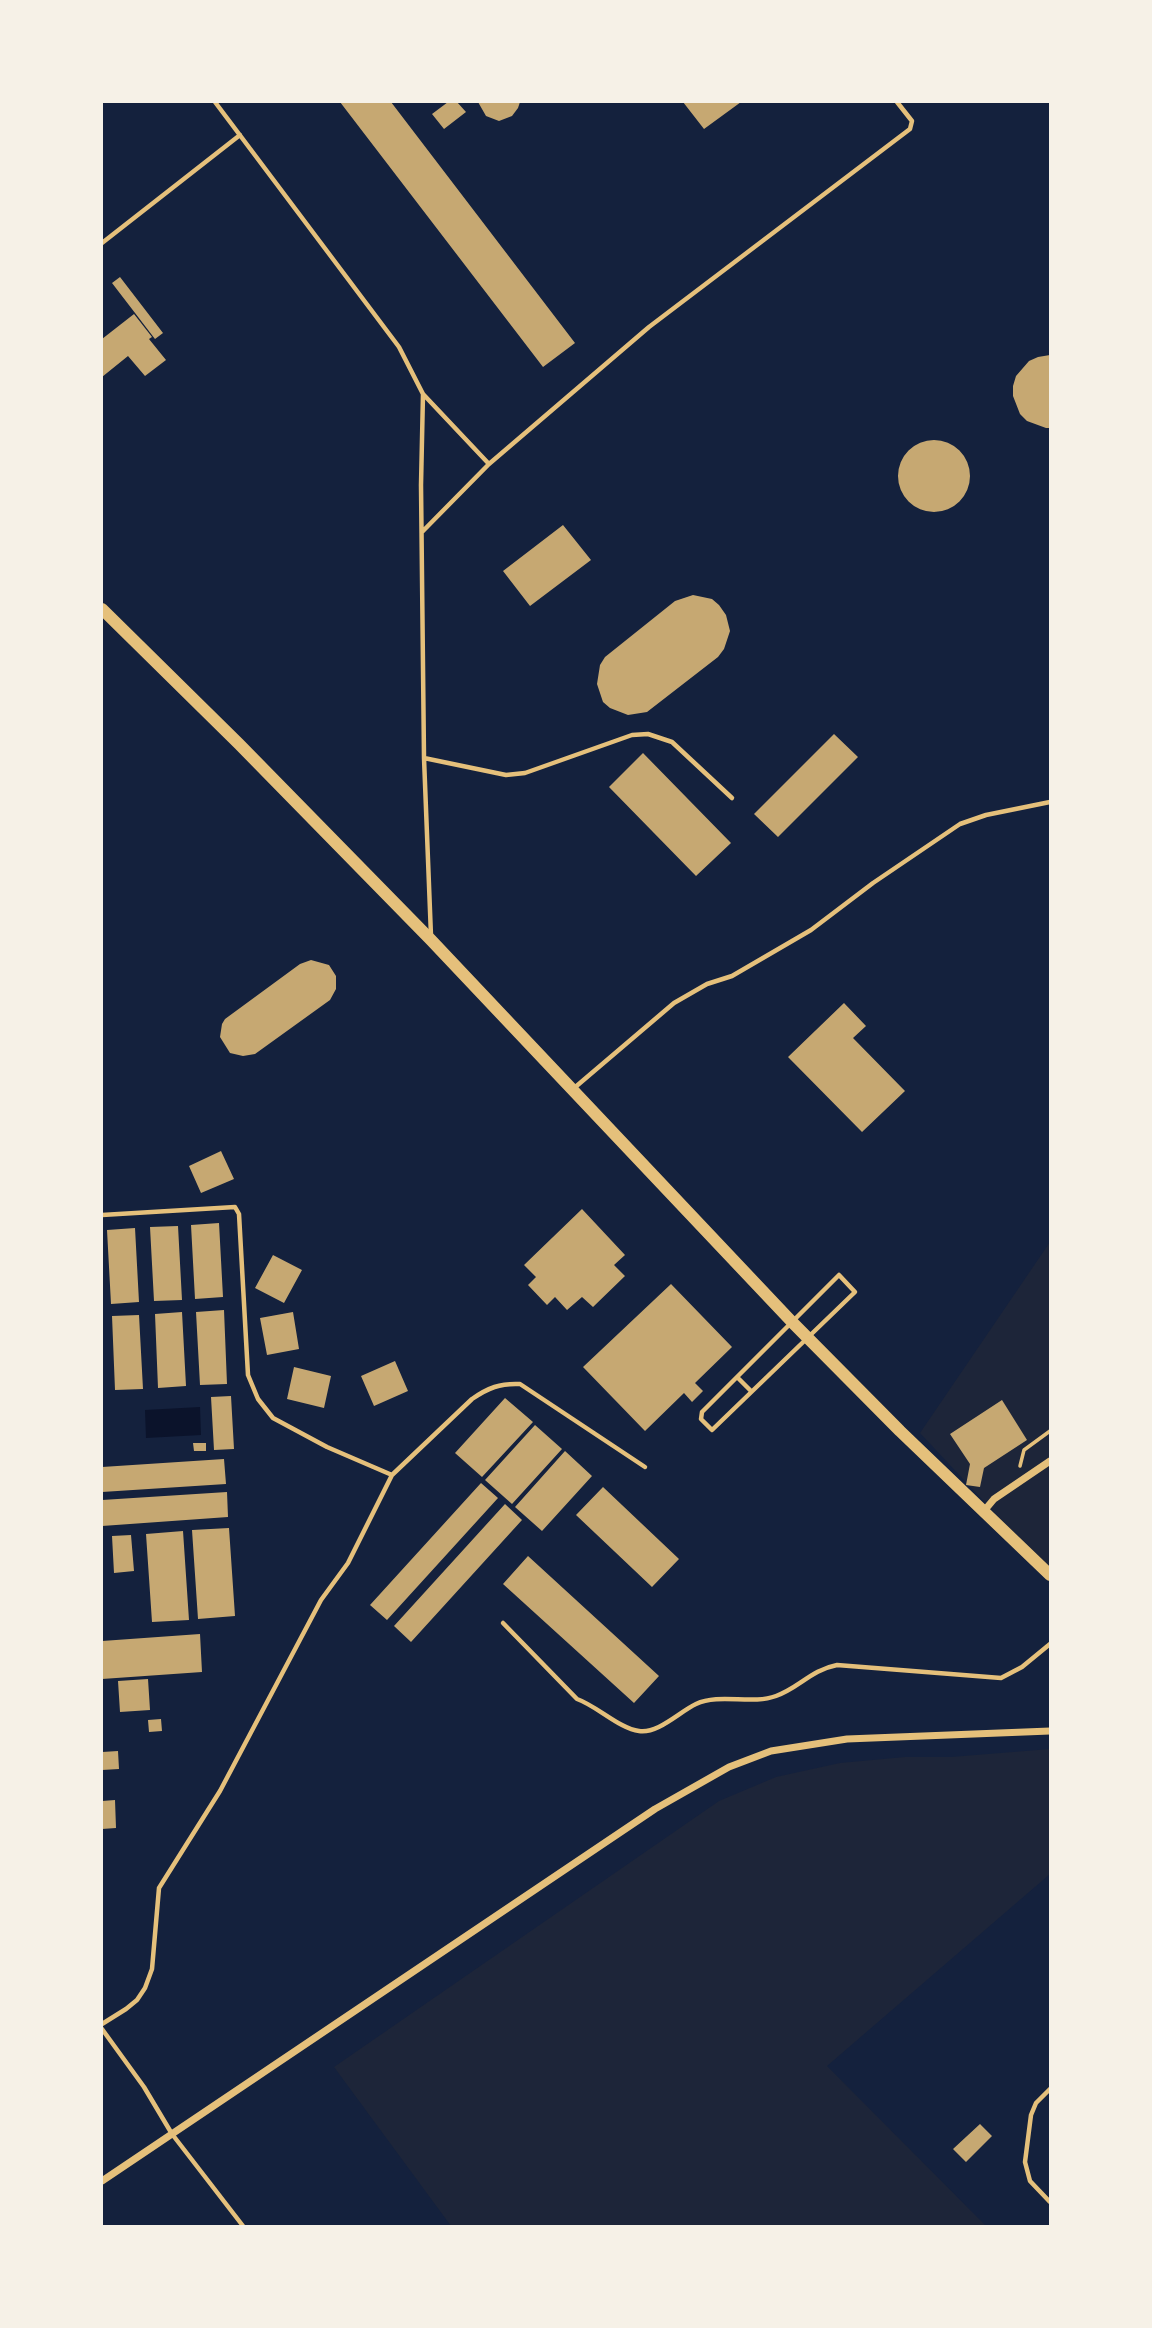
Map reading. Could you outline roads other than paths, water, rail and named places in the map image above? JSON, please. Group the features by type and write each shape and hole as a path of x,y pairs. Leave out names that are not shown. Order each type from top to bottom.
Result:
{"street":[{"path":"102,609 431,940 792,1322 900,1431 1051,1575"},
{"path":"984,1511 994,1499 1051,1461"},
{"path":"102,2181 655,1809 729,1767 771,1751 847,1739 1051,1731"}],"lane":[{"path":"215,102 398,347 423,394 489,464"},
{"path":"422,532 489,464 649,327 910,129 912,121 897,102"},
{"path":"102,243 240,135"},
{"path":"423,394 424,758 431,940"},
{"path":"424,758 506,775 525,773 632,735 648,734 672,742 732,798"},
{"path":"572,1090 674,1003 707,984 732,976 811,930 873,883 960,824 986,815 1051,802"},
{"path":"102,1215 235,1207 239,1214 248,1375 258,1399 273,1418 327,1447 392,1475"},
{"path":"839,1275 855,1292 712,1430 701,1419 702,1412 792,1322 839,1275"},
{"path":"737,1377 751,1391"},
{"path":"243,2227 172,2134 144,2087 102,2027 137,2000 145,1988 152,1969 158,1897 163,1879 220,1791 321,1600 348,1563 392,1475 472,1399 503,1383 520,1384 645,1467"},
{"path":"503,1623 578,1699 640,1732 651,1730 702,1702 773,1698 822,1668 837,1665 1001,1678 1022,1667 1051,1644"},
{"path":"1051,2089 1036,2103 1031,2115 1025,2162 1030,2181 1051,2202"}]}
